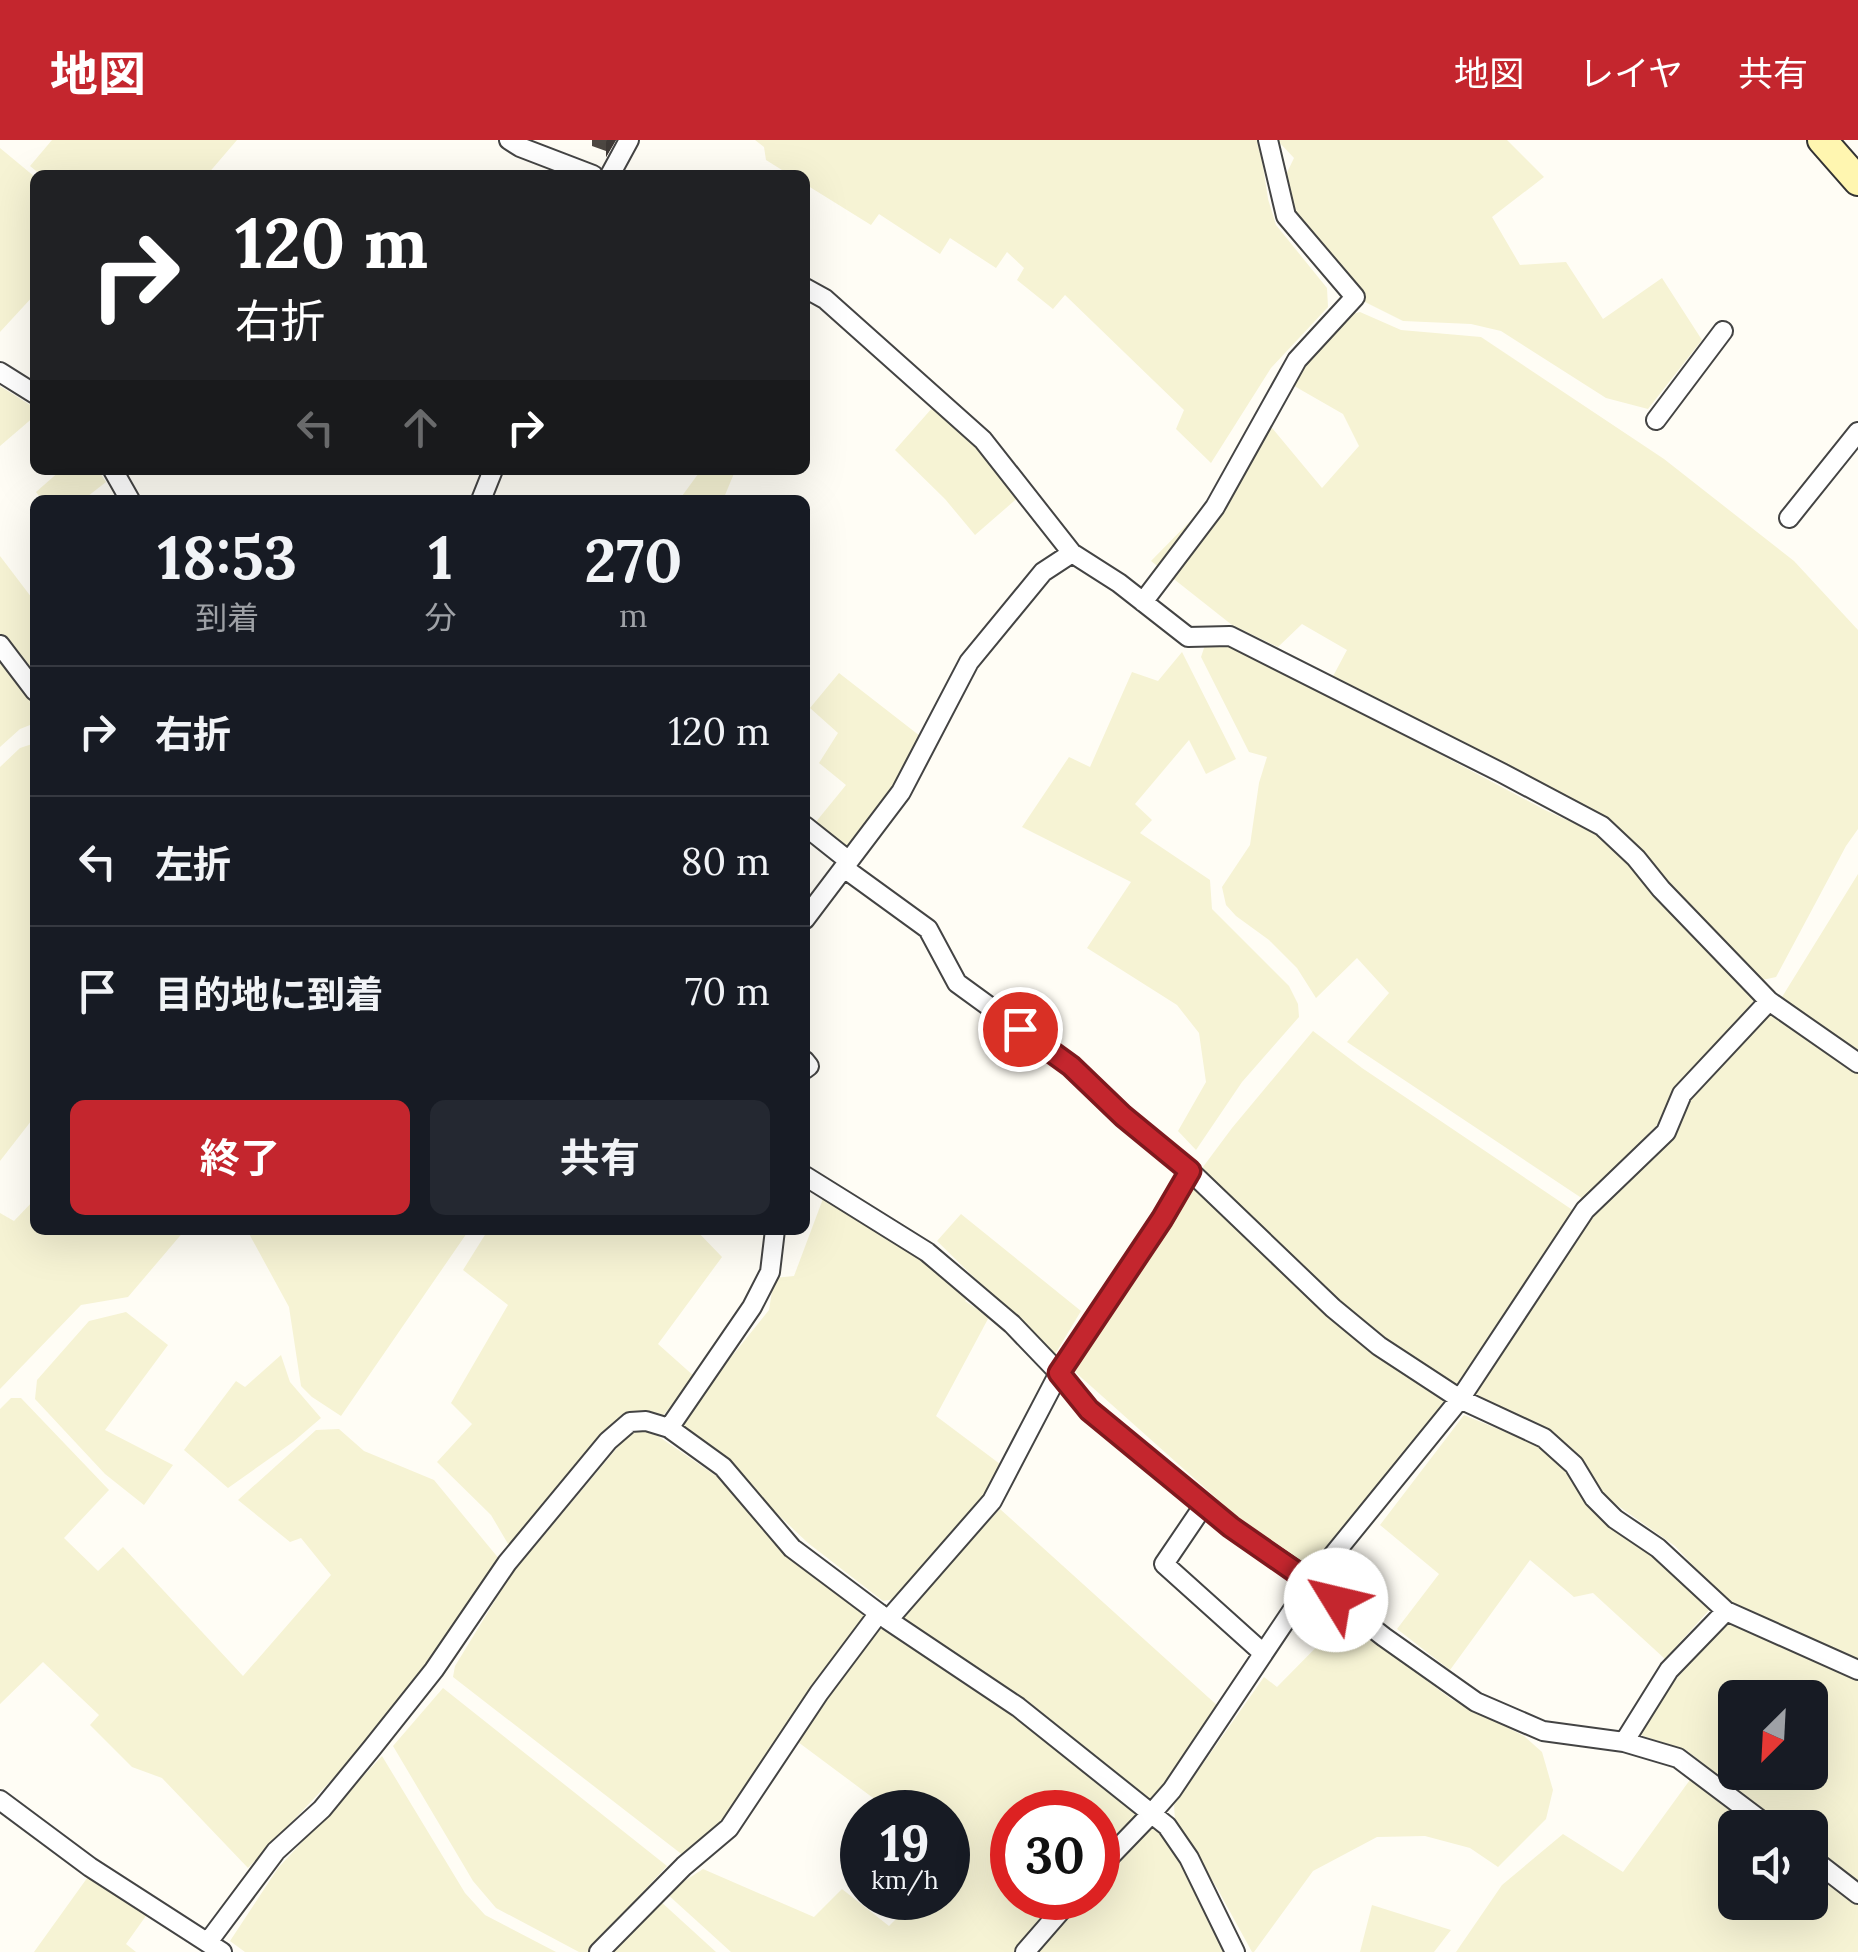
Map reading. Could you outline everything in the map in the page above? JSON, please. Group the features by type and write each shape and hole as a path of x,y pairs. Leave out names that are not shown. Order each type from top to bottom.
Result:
{"street":[{"path":"510,140 580,170"},
{"path":"613,170 628,140"},
{"path":"1144,602 1215,507 1297,360 1355,297 1286,216 1268,140"},
{"path":"1822,140 1858,180"},
{"path":"810,291 984,440 1072,553 1120,582 1188,637 1230,636 1602,826 1769,1001 1858,1064"},
{"path":"1656,420 1724,332"},
{"path":"0,372 30,391"},
{"path":"1789,518 1858,432"},
{"path":"810,912 901,792 969,662 1042,572 1072,553"},
{"path":"0,645 30,684"},
{"path":"810,831 846,865 928,929 957,983 1071,1066 1379,1346 1460,1399 1544,1438 1574,1465 1594,1498 1616,1519 1658,1548 1726,1611 1858,1670"},
{"path":"1120,1846 1172,1790 1312,1582 1460,1399 1585,1210 1666,1132 1682,1094 1769,1001"},
{"path":"598,1952 684,1866 729,1828 820,1693 883,1616 992,1501 1059,1373 1190,1171"},
{"path":"810,1179 926,1252 1012,1324 1089,1410 1231,1527 1476,1702 1543,1731 1624,1742 1678,1758 1747,1810"},
{"path":"669,1428 752,1308 770,1272 774,1235"},
{"path":"0,1800 90,1867 215,1947 276,1851 322,1808 372,1748 434,1670 507,1564 608,1441 630,1422 646,1421 669,1428 723,1467 792,1548 883,1616 1018,1706 1167,1826 1189,1858 1234,1952"},
{"path":"1204,1504 1164,1564 1263,1653"},
{"path":"1624,1742 1669,1670 1726,1611"},
{"path":"1828,1871 1858,1894"},
{"path":"1025,1952 1053,1920"}],"shaded area":[{"path":"52,140 237,140 211,170 35,170 30,166"},
{"path":"755,140 1259,140 1276,225 1327,288 1328,307 1271,368 1211,463 1176,429 1184,410 1065,295 1053,309 1017,280 1024,268 1007,252 996,268 950,238 940,254 879,214 871,225 810,187 810,170 782,170 766,160 764,147"},
{"path":"1277,140 1507,140 1544,177 1492,217 1520,265 1566,262 1603,319 1662,278 1702,340 1648,409 1606,398 1501,331 1471,324 1403,321 1355,297 1286,216 1281,185 1294,158"},
{"path":"0,148 30,173 30,299 0,332"},
{"path":"1360,312 1401,330 1481,337 1664,459 1794,561 1858,630 1858,829 1776,977 1758,981 1625,839 1331,680 1347,650 1302,624 1278,647 1232,625 1151,561 1210,501 1262,416 1322,488 1359,446 1343,414 1289,383 1347,315"},
{"path":"0,386 30,405 30,420 0,446"},
{"path":"933,407 1021,495 975,535 895,450"},
{"path":"55,475 101,475 106,482 89,495 36,492"},
{"path":"697,475 733,475 725,495 683,495"},
{"path":"0,556 30,595 30,672 0,637"},
{"path":"1220,644 1251,654 1545,810 1600,835 1758,999 1674,1087 1663,1119 1583,1199 1347,1042 1389,993 1357,958 1316,998 1297,968 1226,905 1222,887 1250,845 1267,757 1249,752 1201,657 1205,645"},
{"path":"1182,652 1236,759 1206,774 1189,740 1135,804 1152,820 1140,833 1210,880 1212,909 1289,986 1298,1004 1299,1017 1242,1082 1196,1150 1178,1131 1206,1082 1199,1033 1177,1005 1087,948 1131,882 1022,827 1069,757 1090,767 1132,672 1158,681"},
{"path":"0,658 30,697 30,725 0,747"},
{"path":"839,673 920,736 901,775 847,849 815,823 846,785 819,763 838,733 810,708"},
{"path":"30,745 30,1122 0,1161 0,767 20,748"},
{"path":"1858,874 1858,1052 1782,997"},
{"path":"1770,1012 1858,1074 1858,1662 1724,1599 1675,1546 1607,1498 1577,1453 1553,1432 1472,1395 1584,1225 1674,1131 1691,1095"},
{"path":"1313,1031 1574,1211 1457,1388 1353,1316 1200,1171"},
{"path":"1193,1183 1361,1343 1445,1399 1445,1406 1311,1568 1233,1513 1074,1371"},
{"path":"824,1196 931,1263 970,1296 965,1301 989,1317 936,1416 1000,1464 992,1492 901,1598 883,1601 808,1543 735,1474 685,1434 682,1418 769,1310 774,1278 794,1276"},
{"path":"30,1204 30,1235 181,1235 128,1297 81,1305 0,1389 0,1213 14,1221"},
{"path":"961,1214 1081,1311 1054,1356 937,1241"},
{"path":"250,1235 466,1235 341,1416 301,1386 289,1307"},
{"path":"485,1235 701,1235 722,1257 658,1344 695,1377 662,1417 632,1414 511,1549 491,1515 437,1462 472,1424 451,1403 508,1305 463,1270"},
{"path":"126,1312 168,1345 105,1430 173,1465 144,1505 105,1474 35,1399 37,1380 89,1321"},
{"path":"281,1355 290,1382 321,1418 228,1488 184,1450 236,1381 245,1387"},
{"path":"11,1398 21,1398 109,1490 64,1538 98,1571 123,1547 243,1676 331,1575 301,1538 290,1542 238,1500 316,1430 339,1429 364,1451 434,1480 500,1560 424,1677 248,1868 162,1778 132,1767 90,1725 99,1715 43,1662 0,1704 0,1409"},
{"path":"1464,1415 1542,1447 1711,1608 1665,1659 1593,1593 1574,1597 1530,1560 1450,1670 1397,1629 1439,1574 1380,1525"},
{"path":"640,1430 658,1436 722,1480 768,1535 869,1614 740,1804 684,1856 453,1677 455,1666 510,1576 627,1436"},
{"path":"1000,1509 1219,1707 1151,1803 1028,1701 899,1617"},
{"path":"1345,1618 1451,1699 1524,1736 1542,1752 1553,1790 1546,1819 1498,1867 1470,1848 1425,1836 1377,1837 1313,1871 1252,1952 1175,1820 1174,1805 1264,1677 1277,1687"},
{"path":"1725,1622 1843,1674 1858,1676 1858,1884 1828,1861 1828,1810 1762,1810 1737,1790 1828,1790 1828,1680 1718,1680 1718,1775 1686,1750 1640,1735 1666,1691"},
{"path":"880,1624 1001,1703 1111,1790 990,1790 990,1920 1043,1920 1015,1952 731,1952 666,1893 703,1869 814,1917 840,1891 840,1920 881,1920 889,1926 895,1920 970,1920 970,1790 862,1790 798,1742"},
{"path":"443,1688 667,1866 591,1952 579,1952 496,1908 473,1881 393,1746"},
{"path":"382,1756 465,1893 485,1915 556,1952 245,1952 230,1941 278,1868"},
{"path":"1692,1777 1735,1810 1718,1810 1718,1920 1828,1920 1828,1882 1858,1904 1858,1952 1456,1952 1502,1885 1563,1834 1623,1872"},
{"path":"1120,1797 1140,1813 1120,1835"},
{"path":"1154,1825 1186,1863 1225,1952 1039,1952 1066,1920 1120,1920 1120,1860"},
{"path":"90,1874 148,1913 126,1944 136,1952 34,1952"},
{"path":"659,1900 716,1952 613,1952"},
{"path":"1372,1905 1451,1930 1434,1952 1360,1952"}],"route":[{"path":"1020,1029 1071,1066 1123,1116 1190,1171 1059,1373 1089,1410 1231,1527 1336,1600"}]}
